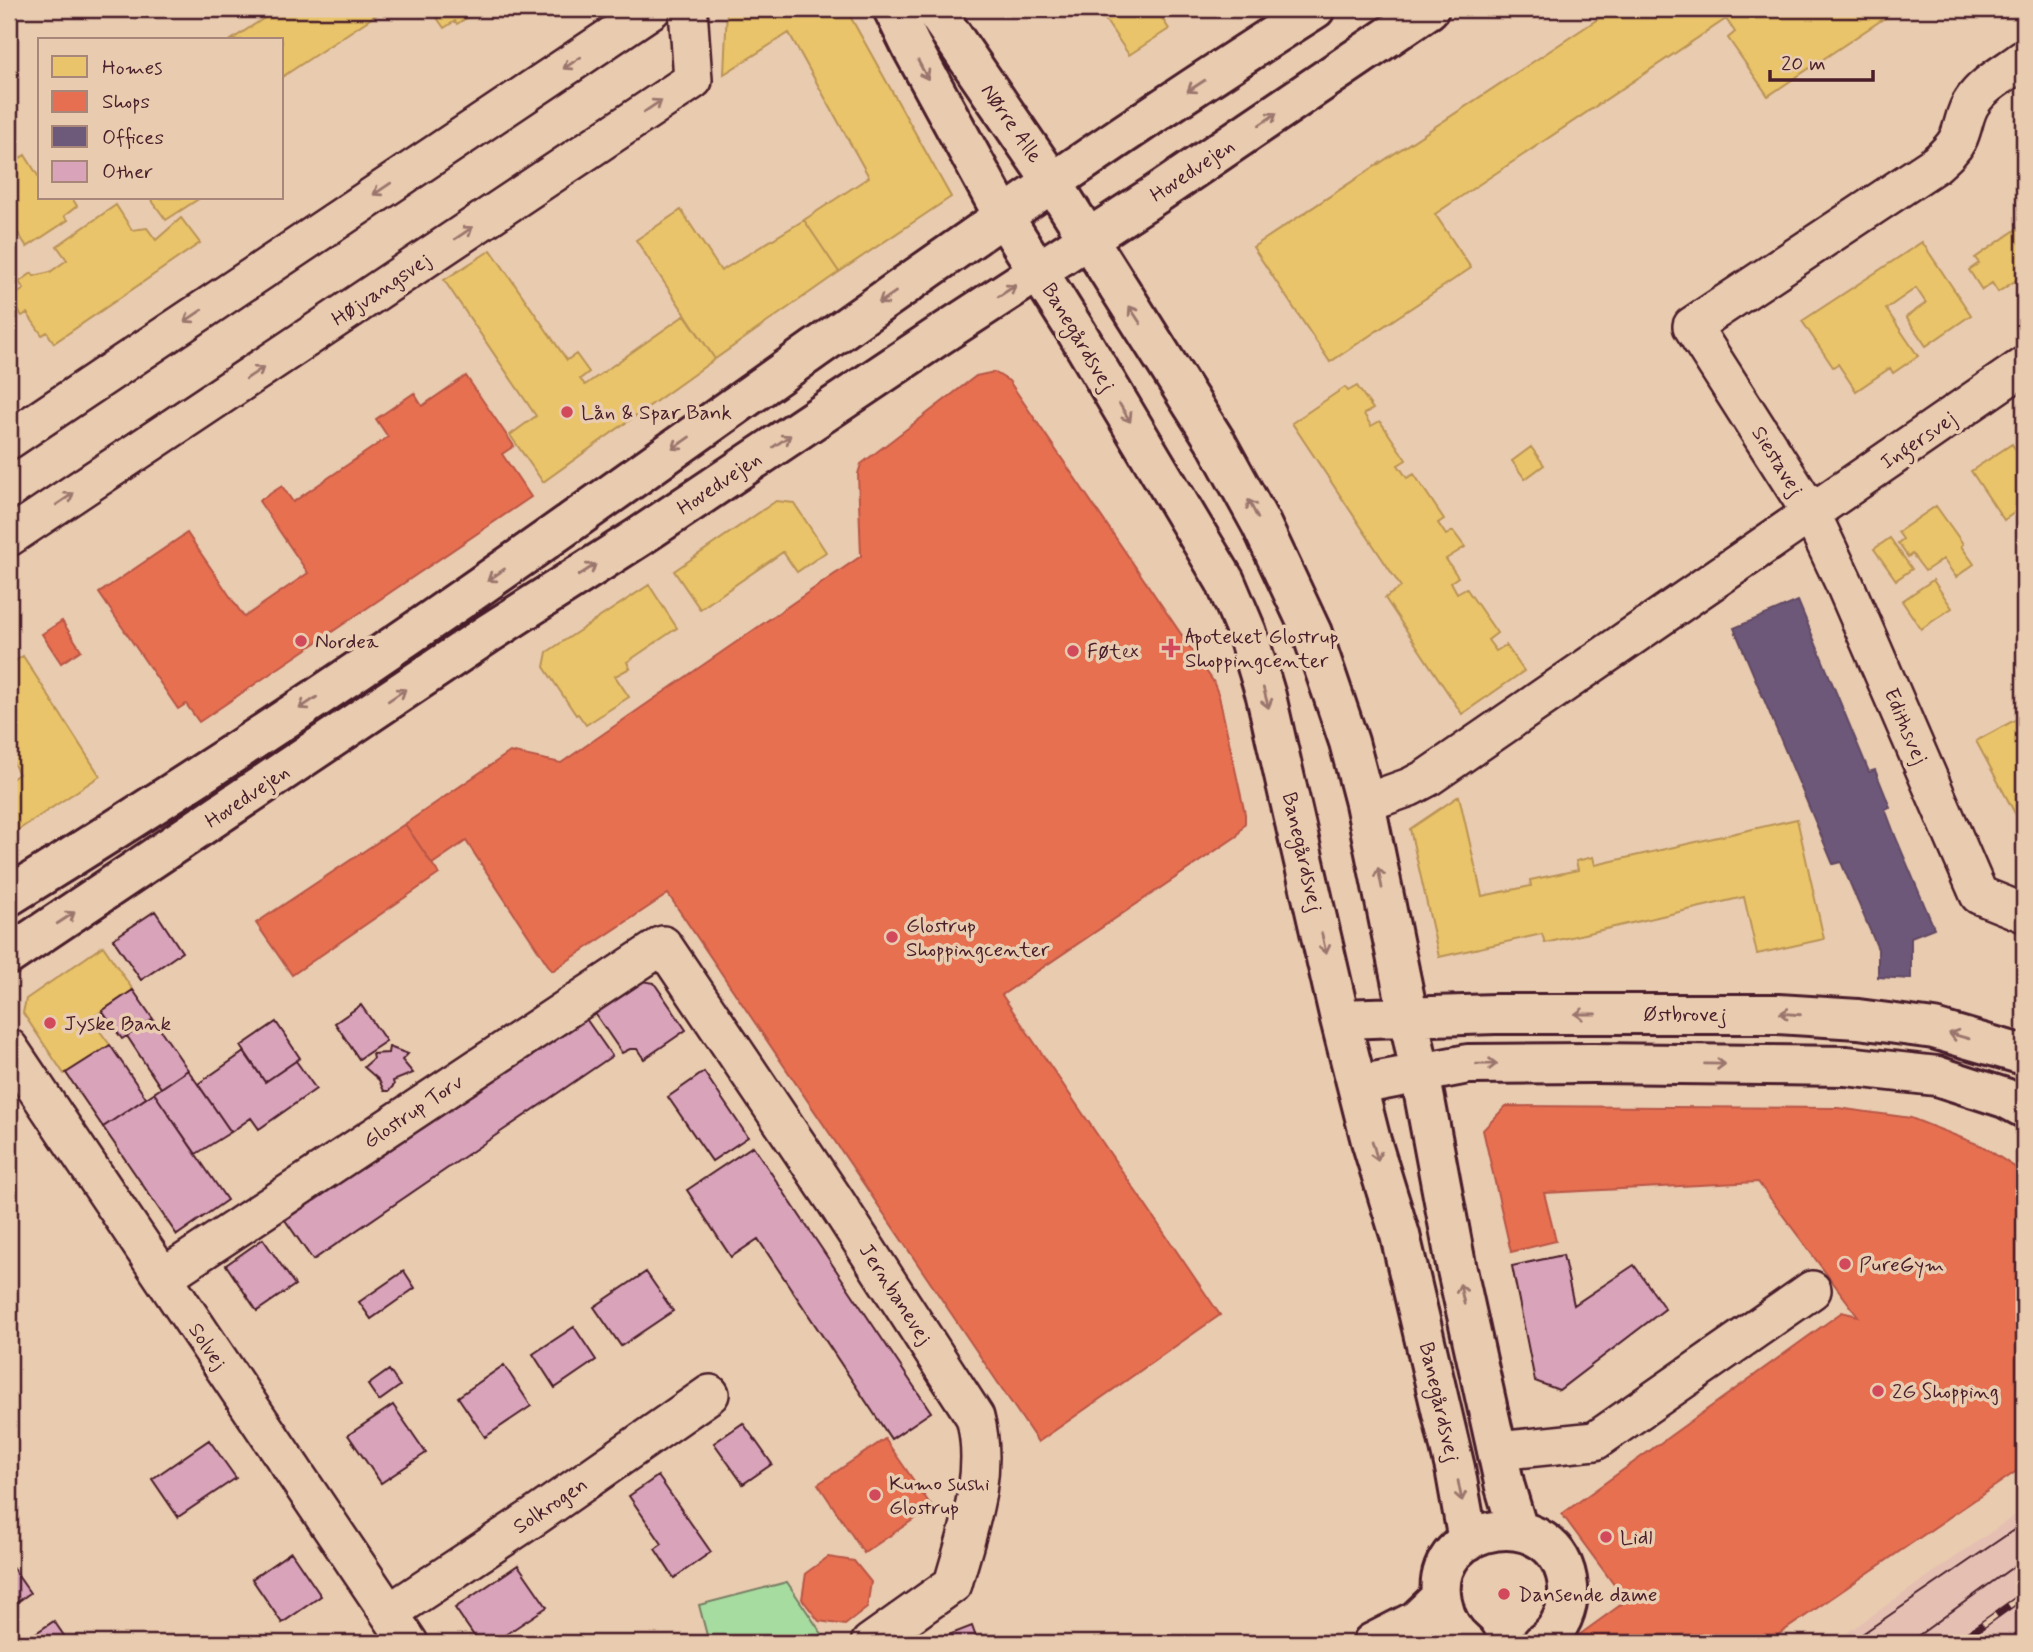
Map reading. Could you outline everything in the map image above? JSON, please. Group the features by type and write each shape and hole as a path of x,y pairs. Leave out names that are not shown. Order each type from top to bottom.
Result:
{"street":[{"name":"Højvangsvej","path":"9,537 693,80 688,9"},
{"path":"892,9 1004,217"},
{"name":"Nørre Alle","path":"934,9 1089,238"},
{"name":"Hovedvejen","path":"9,896 177,791 465,597 1053,183 1315,9"},
{"name":"Hovedvejen","path":"9,955 1429,9"},
{"path":"9,440 640,17"},
{"name":"Siestavej","path":"1365,803 1427,778 1811,513 1692,326 1936,164 1950,152 1959,138 1972,101 1983,89 2024,59"},
{"name":"Banegårdsvej","path":"1004,217 1200,537 1225,581 1247,633 1269,710 1371,1141 1400,1235 1455,1468 1468,1541"},
{"path":"1089,238 1216,442 1261,524 1312,633 1349,742 1365,803 1457,1270 1508,1500 1518,1530"},
{"name":"Ingersvej","path":"1811,513 2024,366"},
{"name":"Edithsvej","path":"1811,513 1979,895 2024,913"},
{"name":"Glostrup Torv","path":"163,1277 663,945"},
{"name":"Jernbanevej","path":"663,945 834,1199 975,1417 981,1444 981,1474 953,1584 870,1643"},
{"name":"Østbrovej","path":"1340,1019 1495,1014 1778,1014 1858,1019 1934,1029 2024,1055"},
{"name":"Solvej","path":"9,1048 409,1643"},
{"path":"1358,1085 1468,1064 1846,1066 1937,1076 2005,1098 2024,1108"},
{"path":"1497,1451 1595,1441 1812,1290"},
{"name":"Solkrogen","path":"389,1613 534,1517 710,1394"},
{"path":"1453,1641 1441,1597 1442,1580 1447,1565 1456,1551 1468,1541 1492,1530 1518,1530 1543,1542 1561,1563 1566,1576 1567,1604 1563,1618 1556,1630 1542,1643"},
{"path":"1372,1643 1417,1620 1441,1597"}],"shaded area":[{"path":"2024,1509 2024,1643 1833,1643"}],"green space":[{"path":"787,1582 822,1634 810,1643 709,1643 699,1605"}],"building: Homes":[{"path":"278,9 385,9 284,76 284,38 234,38"},
{"path":"431,9 481,9 457,24 455,21 444,28"},
{"path":"727,9 846,9 951,197 839,272 804,220 869,177 789,33 724,74"},
{"path":"1098,9 1156,9 1169,29 1129,55"},
{"path":"1613,9 1759,9 1763,15 1771,9 1898,9 1768,96 1728,38 1735,32 1726,19 1435,214 1471,268 1330,362 1253,247"},
{"path":"25,155 38,176 38,200 73,200 77,206 64,216 68,220 27,247 9,219 9,165"},
{"path":"151,200 197,200 166,220"},
{"path":"116,205 132,230 147,228 156,240 181,218 200,243 54,343 47,332 42,335 27,313 22,316 10,299 24,289 19,282 32,273 34,276 50,272 67,260 57,246"},
{"path":"681,210 721,271 804,220 839,272 715,359 636,240"},
{"path":"2024,224 2024,275 1998,292 1992,283 1982,290 1969,270 1979,263 1975,258"},
{"path":"1922,242 1971,315 1926,346 1906,317 1926,303 1916,288 1886,309 1918,356 1893,373 1890,368 1856,391 1838,364 1833,367 1802,321"},
{"path":"491,250 567,360 576,354 589,372 580,379 585,385 685,315 715,359 543,482 510,435 536,416 444,280"},
{"path":"1357,386 1373,409 1364,414 1371,426 1380,421 1406,460 1398,465 1407,478 1414,474 1444,519 1438,523 1446,535 1453,531 1465,547 1446,559 1458,577 1451,582 1457,593 1466,588 1497,633 1488,640 1496,651 1506,645 1524,671 1462,714 1385,598 1401,587 1292,423 1345,387 1348,391"},
{"path":"2012,444 2021,458 2024,456 2024,506 2004,520 1971,471"},
{"path":"1531,447 1544,465 1525,479 1512,461"},
{"path":"776,501 794,503 826,552 797,572 783,552 700,609 674,571"},
{"path":"1936,506 1974,564 1956,577 1943,559 1925,571 1912,554 1908,557 1898,543 1903,539 1898,532"},
{"path":"1890,538 1912,569 1896,580 1874,549"},
{"path":"1933,580 1952,608 1921,629 1902,601"},
{"path":"649,585 677,628 627,662 630,668 615,676 629,697 586,725 578,714 576,715 544,667 547,652"},
{"path":"23,656 100,776 9,836 9,781 19,774 9,755 9,665"},
{"path":"2022,716 2024,720 2024,830 1976,741"},
{"path":"1459,796 1482,896 1531,886 1530,880 1578,870 1576,861 1593,857 1595,865 1797,819 1824,939 1757,954 1744,897 1545,943 1542,934 1439,957 1410,829"},
{"path":"103,946 133,990 96,1015 94,1023 110,1045 64,1074 23,1013 26,999"}],"building: Shops":[{"name":"Glostrup Shoppingcenter","path":"994,372 1009,381 1213,681 1219,696 1245,814 1245,823 1237,836 1002,995 1220,1315 1038,1442 668,894 552,971 466,841 432,864 405,824 510,752 561,763 861,556 858,474 861,464 976,376"},
{"path":"466,376 514,446 502,454 531,497 199,722 186,704 178,709 99,593 187,533 244,617 308,573 259,501 282,486 293,502 388,437 376,419 414,393 422,406"},
{"path":"62,621 81,650 61,663 42,634"},
{"path":"405,824 439,874 292,975 256,923"},
{"name":"2G Shopping","path":"1506,1106 1838,1108 1911,1118 1982,1146 2024,1173 2024,1466 1766,1643 1568,1643 1626,1601 1562,1514 1842,1312 1858,1316 1758,1182 1544,1193 1556,1241 1511,1252 1483,1130"},
{"name":"Kumo sushi Glostrup","path":"885,1439 932,1507 864,1553 818,1484"},
{"path":"828,1557 854,1561 871,1582 867,1608 845,1625 819,1621 802,1599 806,1573"}],"building: Offices":[{"path":"1798,601 1869,772 1875,770 1890,807 1885,809 1934,928 1911,937 1911,979 1878,977 1878,949 1841,862 1833,864 1734,628"}],"building: Other":[{"path":"155,911 182,952 141,980 113,939"},
{"path":"642,981 654,983 686,1030 644,1059 637,1049 622,1053 594,1012"},
{"path":"133,990 153,1019 122,1039 102,1011"},
{"path":"361,1005 386,1041 359,1059 335,1023"},
{"path":"584,1016 612,1056 313,1260 285,1220"},
{"path":"153,1019 188,1070 161,1088 127,1036"},
{"path":"276,1022 300,1058 265,1082 241,1046"},
{"path":"110,1045 146,1098 103,1127 66,1073"},
{"path":"389,1047 408,1054 402,1060 413,1073 393,1081 394,1085 389,1091 384,1091 379,1080 364,1067 373,1059 372,1054 388,1053"},
{"path":"244,1052 265,1082 296,1061 316,1089 259,1129 251,1118 231,1132 198,1084"},
{"path":"188,1070 231,1132 196,1154 154,1093"},
{"path":"704,1072 748,1137 712,1161 668,1097"},
{"path":"154,1093 227,1200 177,1235 103,1127"},
{"path":"753,1146 931,1412 891,1439 758,1239 731,1257 687,1190"},
{"path":"263,1239 295,1285 257,1311 226,1265"},
{"path":"1563,1255 1574,1305 1634,1265 1665,1309 1559,1390 1535,1381 1512,1266"},
{"path":"404,1271 415,1288 371,1319 359,1302"},
{"path":"646,1272 673,1311 621,1346 594,1307"},
{"path":"574,1327 596,1360 555,1388 533,1354"},
{"path":"504,1365 531,1406 485,1437 458,1397"},
{"path":"389,1370 400,1386 379,1401 368,1385"},
{"path":"393,1405 426,1453 381,1483 348,1435"},
{"path":"743,1423 772,1464 743,1484 714,1443"},
{"path":"209,1440 236,1478 178,1517 152,1479"},
{"path":"658,1476 711,1552 674,1578 655,1549 662,1544 629,1496"},
{"path":"291,1552 321,1596 282,1623 252,1579"},
{"path":"9,1563 30,1593 9,1608"},
{"path":"518,1565 547,1607 493,1643 479,1643 455,1608"},
{"path":"54,1621 69,1643 21,1643"},
{"path":"972,1626 978,1643 928,1643"}],"tram line":[{"path":"1849,1643 2024,1523"},
{"path":"1908,1643 2024,1559"}],"railway":[{"path":"1957,1643 2024,1595"}],"place":[{"name":"Lån & Spar Bank","path":"567,412"},
{"name":"Nordea","path":"301,641"},
{"name":"Apoteket Glostrup Shoppingcenter","path":"1171,648"},
{"name":"Føtex","path":"1073,651"},
{"name":"Glostrup Shoppingcenter","path":"892,937"},
{"name":"Jyske Bank","path":"50,1023"},
{"name":"PureGym","path":"1845,1264"},
{"name":"2G Shopping","path":"1878,1391"},
{"name":"Kumo sushi Glostrup","path":"875,1495"},
{"name":"Lidl","path":"1606,1537"},
{"name":"Dansende dame","path":"1504,1594"}]}
